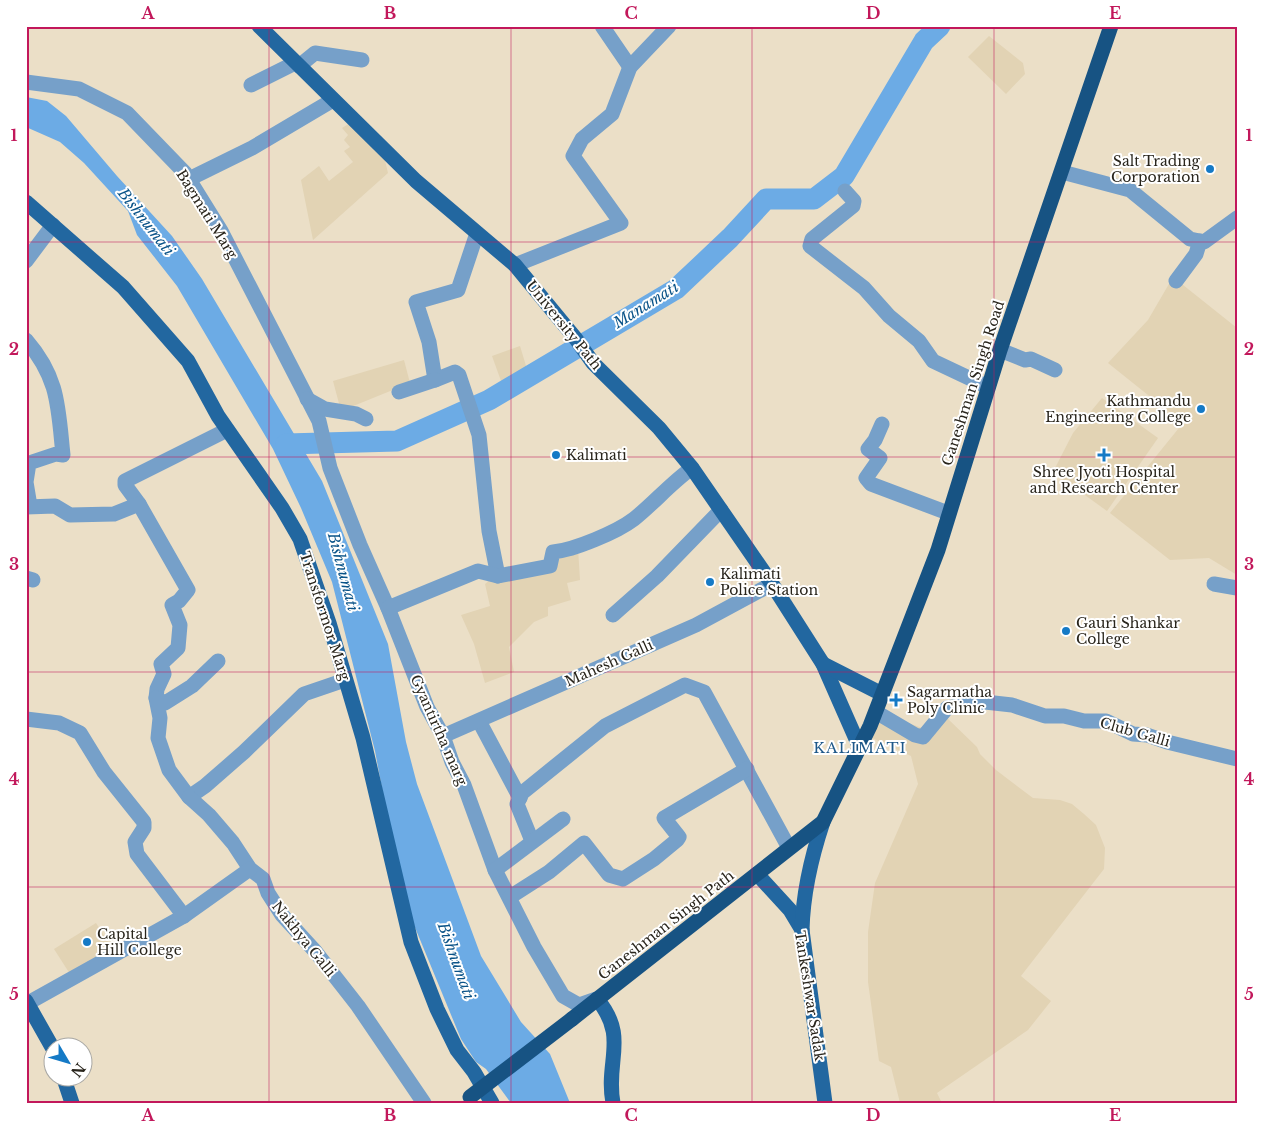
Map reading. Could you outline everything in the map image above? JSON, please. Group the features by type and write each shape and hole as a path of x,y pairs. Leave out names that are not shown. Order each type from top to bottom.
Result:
{"highway":[{"name":"Ganeshman Singh Road","path":"860,748 876,712 938,550 1000,350 1111,26"},
{"name":"Ganeshman Singh Path","path":"466,1100 598,999 822,822 860,748"}],"main road":[{"name":"University Path","path":"258,26 416,181 514,265 576,339 593,363 659,428 692,468 772,584 823,664 860,748"},
{"name":"Transformor Marg","path":"26,202 123,287 188,361 227,430 282,508 300,540 329,623 363,738 411,942 437,1009 457,1050 474,1072 492,1103"},
{"path":"823,664 882,694"},
{"path":"802,930 807,875 822,822"},
{"name":"Tankeshwar Sadak","path":"757,874 790,910 802,930 825,1103"},
{"path":"598,999 608,1011 614,1027 615,1048 610,1074 613,1103"},
{"path":"27,1002 46,1036"},
{"path":"66,1086 72,1103"}],"street":[{"path":"602,26 630,67"},
{"path":"514,265 621,223 574,156 582,139 612,114 630,67 669,26"},
{"path":"251,84 297,64 315,53 362,60"},
{"name":"Bagmati Marg","path":"26,82 79,89 127,113 189,179 221,231 319,421"},
{"path":"189,179 252,148 333,100"},
{"path":"1062,172 1130,190 1190,239 1204,242 1237,218"},
{"path":"845,191 854,201 853,206 812,239 810,246 864,288 889,316 919,341 933,361 988,387"},
{"path":"26,261 53,225"},
{"path":"435,380 429,342 416,302 458,290 477,233"},
{"path":"1176,281 1196,254 1200,241"},
{"path":"26,340 50,374 56,394 63,455 56,454 29,463 26,482 28,507 55,506 70,515 114,514 139,504"},
{"path":"1000,350 1025,360 1031,359 1055,370"},
{"path":"399,392 457,373 479,435 489,531 498,576"},
{"path":"307,399 326,409 356,414 366,419"},
{"name":"Gyantirtha marg","path":"319,421 330,468 360,545 388,608 427,707 443,736 452,762 464,785 494,870 510,897 534,947 563,996 579,1005 598,999"},
{"path":"882,424 875,440 868,449 880,458 866,478 871,484 948,513"},
{"path":"218,661 192,686 165,703 156,698 157,689 164,674 161,664 178,648 180,625 172,605 179,601 188,590 139,504 125,486 125,481 227,430"},
{"path":"388,608 478,571 498,576 550,566 553,552 575,548 632,520 675,480 692,468"},
{"path":"614,615 656,576 721,510"},
{"name":"Mahesh Galli","path":"443,736 696,625 772,584"},
{"path":"1214,584 1237,588"},
{"path":"189,797 237,758 304,694 345,680"},
{"path":"532,841 518,804 522,793 606,726 685,685 704,692 719,724 747,769 789,848"},
{"name":"Nakhya Galli","path":"156,698 160,718 158,738 169,770 189,797 209,815 233,842 250,869 263,879 268,893 282,915 315,951 358,1006 424,1103"},
{"name":"Club Galli","path":"876,712 915,735 923,737 947,708 985,702 1012,705 1045,716 1064,716 1084,721 1106,721 1133,734 1147,735 1167,742 1237,759"},
{"path":"26,719 59,723 80,733 104,772 144,822 144,828 135,842 137,854 184,916"},
{"path":"479,721 520,798"},
{"path":"510,897 549,872 584,843 610,875 622,879 654,859 677,840 679,837 664,818 747,769"},
{"path":"494,870 563,819"},
{"path":"27,1002 184,916 250,869"}],"shaded area":[{"path":"989,36 1023,63 1025,74 1006,94 968,57"},
{"path":"350,123 383,152 388,173 313,240 301,180 319,166 329,181 353,162 344,151 350,147 344,140 348,135 342,128"},
{"name":"Kathmandu Engineering College","path":"1173,277 1237,328 1237,575 1209,558 1170,560 1110,513 1183,423 1108,363 1148,320"},
{"path":"520,346 530,379 505,392 492,356"},
{"path":"404,360 410,383 341,411 333,381"},
{"name":"Shree Jyoti Hospital and Research Center","path":"1102,398 1158,438 1107,511 1053,472 1073,433"},
{"path":"578,548 580,580 567,583 571,600 548,607 548,616 534,622 509,647 514,672 485,683 474,644 461,615 490,606 485,584 492,578 552,569 553,555"},
{"path":"876,712 934,732 947,718 977,747 980,754 996,770 1033,798 1060,800 1072,804 1096,825 1105,848 1104,869 1021,976 1051,1001 1028,1030 937,1093 942,1103 900,1103 891,1067 879,1061 868,982 868,932 875,883 918,784 911,756 868,736"},
{"name":"Capital Hill College","path":"96,923 114,951 70,974 54,949"}],"water":[{"name":"Bishnumati","path":"26,97 47,101 66,116 172,236 202,279 322,481 388,644 406,742 417,784 481,956 521,1022 550,1054 570,1103 511,1103 486,1069 476,1062 461,1039 414,925 391,836 375,751 332,582 301,508 273,449 177,286 137,235 128,211 84,163 60,142 26,127"}],"waterway":[{"name":"Manamati","path":"286,444 397,441 489,400 676,289 730,238 766,199 814,199 844,176 924,41 940,26"}],"place":[{"name":"Salt Trading Corporation","path":"1210,169"},
{"name":"Kathmandu Engineering College","path":"1201,409"},
{"name":"Kalimati","path":"556,455"},
{"name":"Shree Jyoti Hospital and Research Center","path":"1104,455"},
{"name":"Kalimati Police Station","path":"710,582"},
{"name":"Gauri Shankar College","path":"1066,631"},
{"name":"Sagarmatha Poly Clinic","path":"896,700"},
{"name":"Capital Hill College","path":"87,942"}],"district":[{"name":"KALIMATI","path":"860,748"}]}
